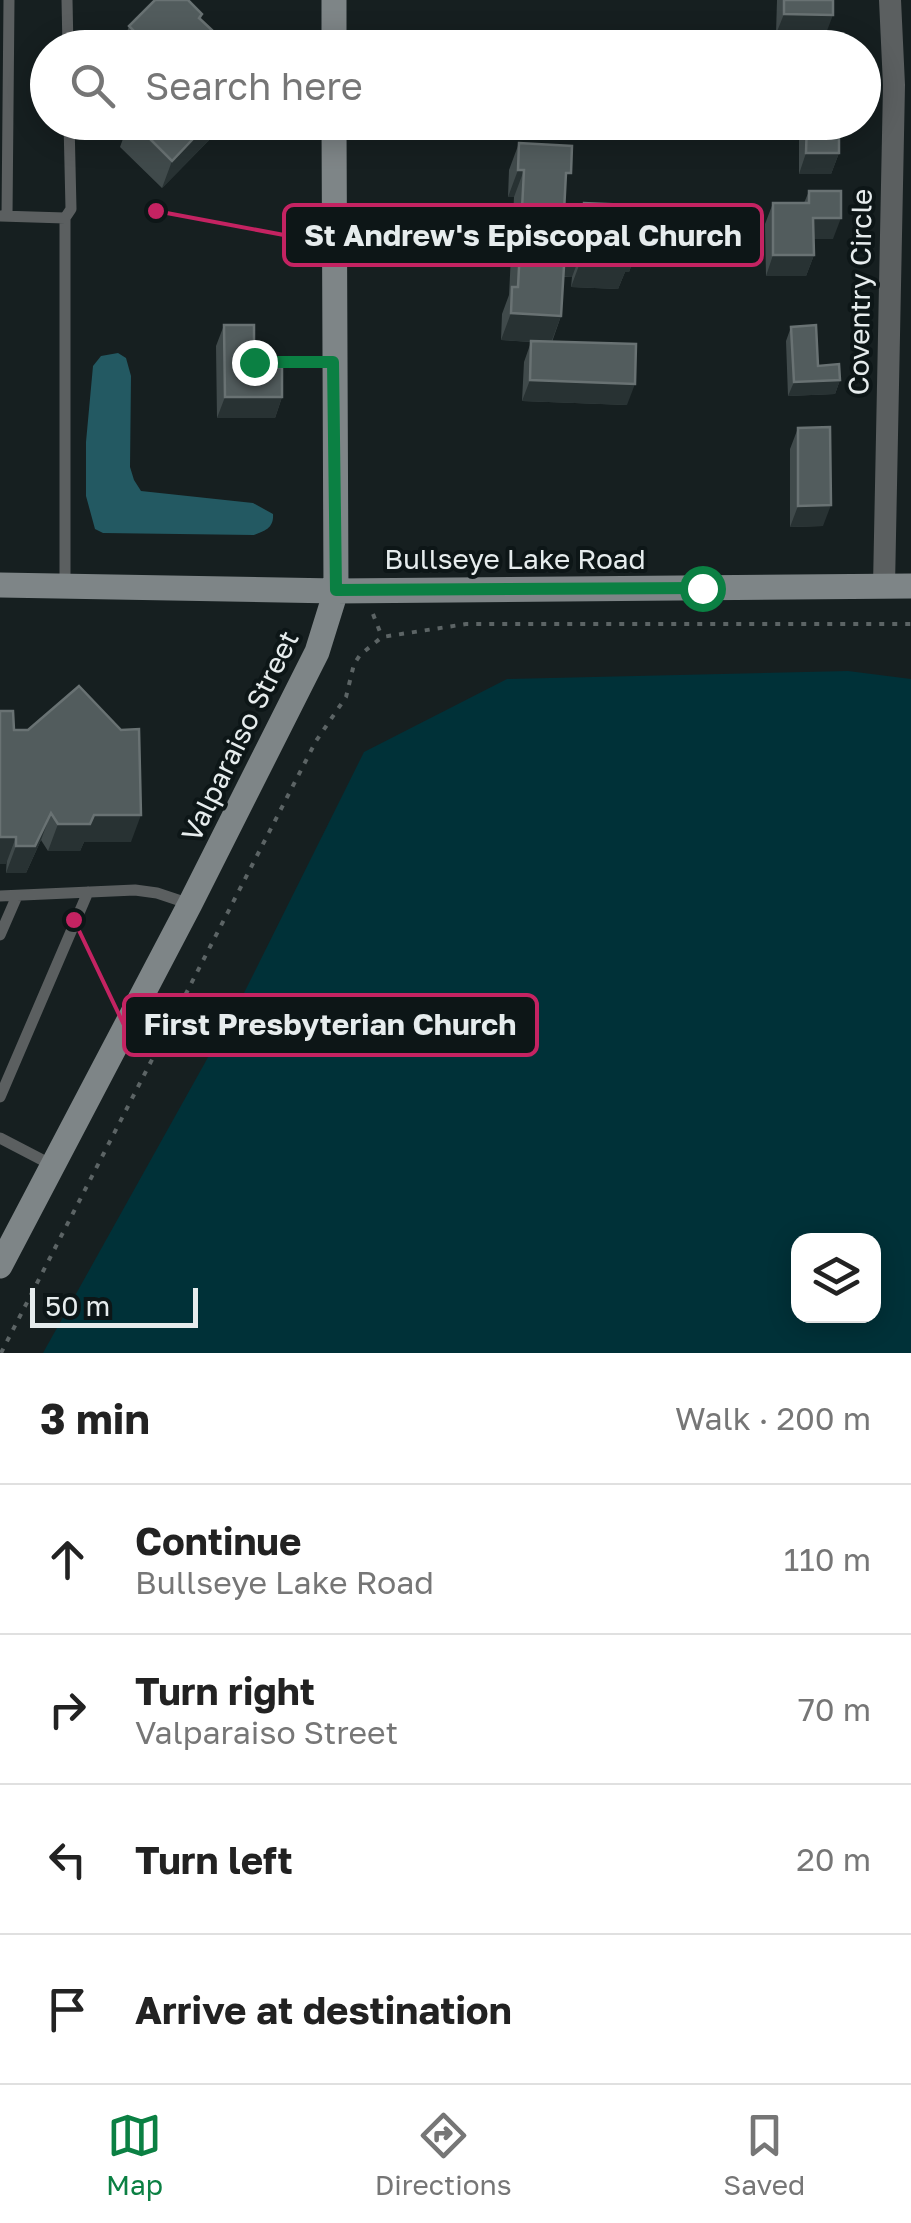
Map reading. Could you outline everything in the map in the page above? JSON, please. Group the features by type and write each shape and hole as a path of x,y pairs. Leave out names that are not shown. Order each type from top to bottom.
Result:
{"street":[{"path":"334,0 334,30"},
{"name":"Coventry Circle","path":"884,586 894,85 890,0"},
{"name":"Valparaiso Street","path":"0,1266 318,652 336,590 334,140"},
{"name":"Bullseye Lake Road","path":"0,585 336,590 911,586"}],"lane":[{"path":"8,0 4,216 65,218"},
{"path":"67,0 68,30"},
{"path":"65,585 65,218 71,209 69,140"},
{"path":"254,362 333,362"},
{"path":"0,896 135,890 190,904"},
{"path":"0,1098 88,892"},
{"path":"0,935 17,896"},
{"path":"0,1138 52,1165"}],"path":[{"path":"0,1353 316,742 346,698 360,655 382,638 466,624 911,624"}],"shaded area":[{"path":"118,353 126,358 131,376 130,467 141,491 253,503 273,514 268,528 254,535 103,533 95,529 86,496 93,366 101,356"},
{"path":"848,671 911,679 911,1353 43,1353 245,991 364,752 507,679"}],"building":[{"path":"155,0 188,0 212,30 133,30 129,26"},
{"path":"784,0 833,0 833,15 784,14"},
{"path":"151,140 192,140 172,161"},
{"path":"806,140 839,140 839,153 806,153"},
{"path":"519,143 572,146 564,212 583,213 584,203 630,205 629,223 640,223 639,245 629,244 628,262 581,260 582,250 565,249 561,316 511,313 512,287 518,287 524,170 518,170"},
{"path":"809,191 841,191 841,218 813,218 814,255 773,255 773,203 809,203"},
{"path":"224,325 254,325 254,368 282,367 282,397 225,397"},
{"path":"816,325 818,366 839,364 840,380 794,382 791,327"},
{"path":"531,341 636,344 635,384 530,380"},
{"path":"830,427 831,505 798,506 798,428"},
{"path":"79,686 121,730 139,729 141,815 94,815 90,824 58,824 51,813 35,846 16,846 16,837 0,837 0,711 13,711 14,730 28,730"}],"place":[{"name":"St Andrew's Episcopal Church","path":"156,211"},
{"name":"First Presbyterian Church","path":"74,920"}],"route":[{"path":"254,362 333,362 336,590 702,588"}]}
